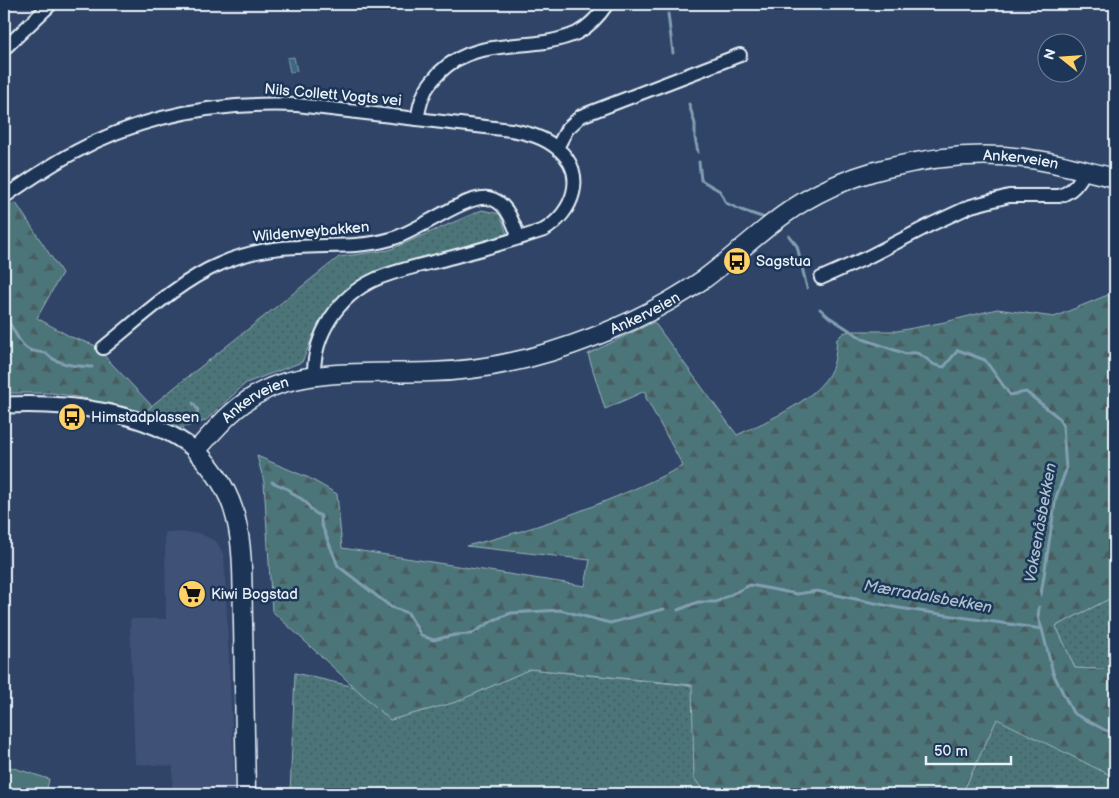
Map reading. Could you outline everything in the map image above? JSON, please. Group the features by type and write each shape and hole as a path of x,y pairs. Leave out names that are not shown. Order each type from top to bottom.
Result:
{"main road":[{"name":"Ankerveien","path":"196,451 228,415 252,397 279,384 314,376 434,372 483,368 526,359 587,340 629,323 689,289 719,268 783,216 806,201 834,186 884,169 941,158 994,156 1040,160 1115,178"},
{"path":"196,451 223,486 232,506 239,532 242,579 246,794"}],"street":[{"path":"4,49 51,4"},
{"path":"417,120 428,85 452,62 480,50 540,42 568,36 594,21 607,4"},
{"path":"557,148 567,129 582,116 740,55"},
{"name":"Nils Collett Vogts vei","path":"4,197 61,160 93,142 146,121 179,113 225,106 262,104 297,106 523,132 540,138 557,148 570,164 574,178 573,194 565,212 552,225 544,230 519,238 383,277 358,290 341,305 325,327 316,347 314,376"},
{"name":"Ankerveien","path":"821,278 971,206 1009,196 1059,196 1067,194 1077,185 1085,171"},
{"name":"Wildenveybakken","path":"103,348 196,276 218,264 252,253 297,247 342,246 381,242 413,231 469,202 485,198 498,201 502,205 510,217 519,238"},
{"path":"4,405 41,404 115,415 162,430 180,439 196,451"}],"shaded area":[{"path":"165,532 199,533 217,542 224,556 235,794 172,794 173,766 135,764 130,619 166,619"}],"green space":[{"path":"16,203 62,273 37,318 71,337 94,345 152,406 136,418 89,399 52,393 4,393 4,362 11,358 4,346 4,205"},
{"path":"482,210 500,214 507,234 405,265 356,288 336,303 321,321 302,362 246,383 205,421 178,429 136,418 339,257 389,250"},
{"path":"1115,292 1115,596 1056,626 1075,668 1115,670 1115,794 1110,775 997,719 962,794 706,794 694,778 692,685 530,669 456,702 390,720 272,611 264,482 257,456 309,478 337,494 342,548 585,586 590,560 466,546 549,522 630,491 683,466 646,398 645,391 605,409 588,354 654,322 737,435 779,415 808,397 820,386 829,375 835,359 837,339 843,333 850,331 897,331 945,322 997,309 1054,317"},
{"path":"1115,596 1115,670 1075,668 1056,626"},
{"path":"530,669 693,686 694,778 706,794 290,794 295,673 355,687 390,720 456,702"},
{"path":"997,718 1110,775 1114,794 962,794"},
{"path":"4,765 49,779 46,794 27,794 4,788"}],"water":[{"path":"294,57 297,71 290,72 287,58"}],"waterway":[{"name":"Voksenåsbekken","path":"668,14 673,53"},
{"name":"Voksenåsbekken","path":"689,104 695,124 698,152"},
{"name":"Voksenåsbekken","path":"699,162 701,180 720,191 726,203 765,218"},
{"name":"Voksenåsbekken","path":"789,236 797,246 807,288"},
{"name":"Voksenåsbekken","path":"820,309 863,339 906,354 915,353 924,356 936,365 944,367 958,350 985,360 1010,395 1026,392 1058,417 1063,426 1066,470 1056,497 1041,595"},
{"name":"Mærradalsbekken","path":"4,315 22,344 30,350 46,353 55,360 67,364 92,367"},
{"name":"Mærradalsbekken","path":"193,403 198,410 196,415 199,419"},
{"name":"Mærradalsbekken","path":"272,482 290,490 305,502 313,512 321,516 321,523 338,566 391,607 408,613 421,635 433,640 455,635 471,634 494,620 511,613 560,610 610,623 664,609"},
{"name":"Mærradalsbekken","path":"678,610 698,602 716,602 750,585 797,594 817,591 899,608 1042,629 1053,673 1073,713 1105,730 1115,733"},
{"name":"Voksenåsbekken","path":"1039,607 1038,617 1042,629"}],"place":[{"name":"Sagstua","path":"737,261"},
{"name":"Himstadplassen","path":"72,417"},
{"name":"Kiwi Bogstad","path":"192,594"}]}
